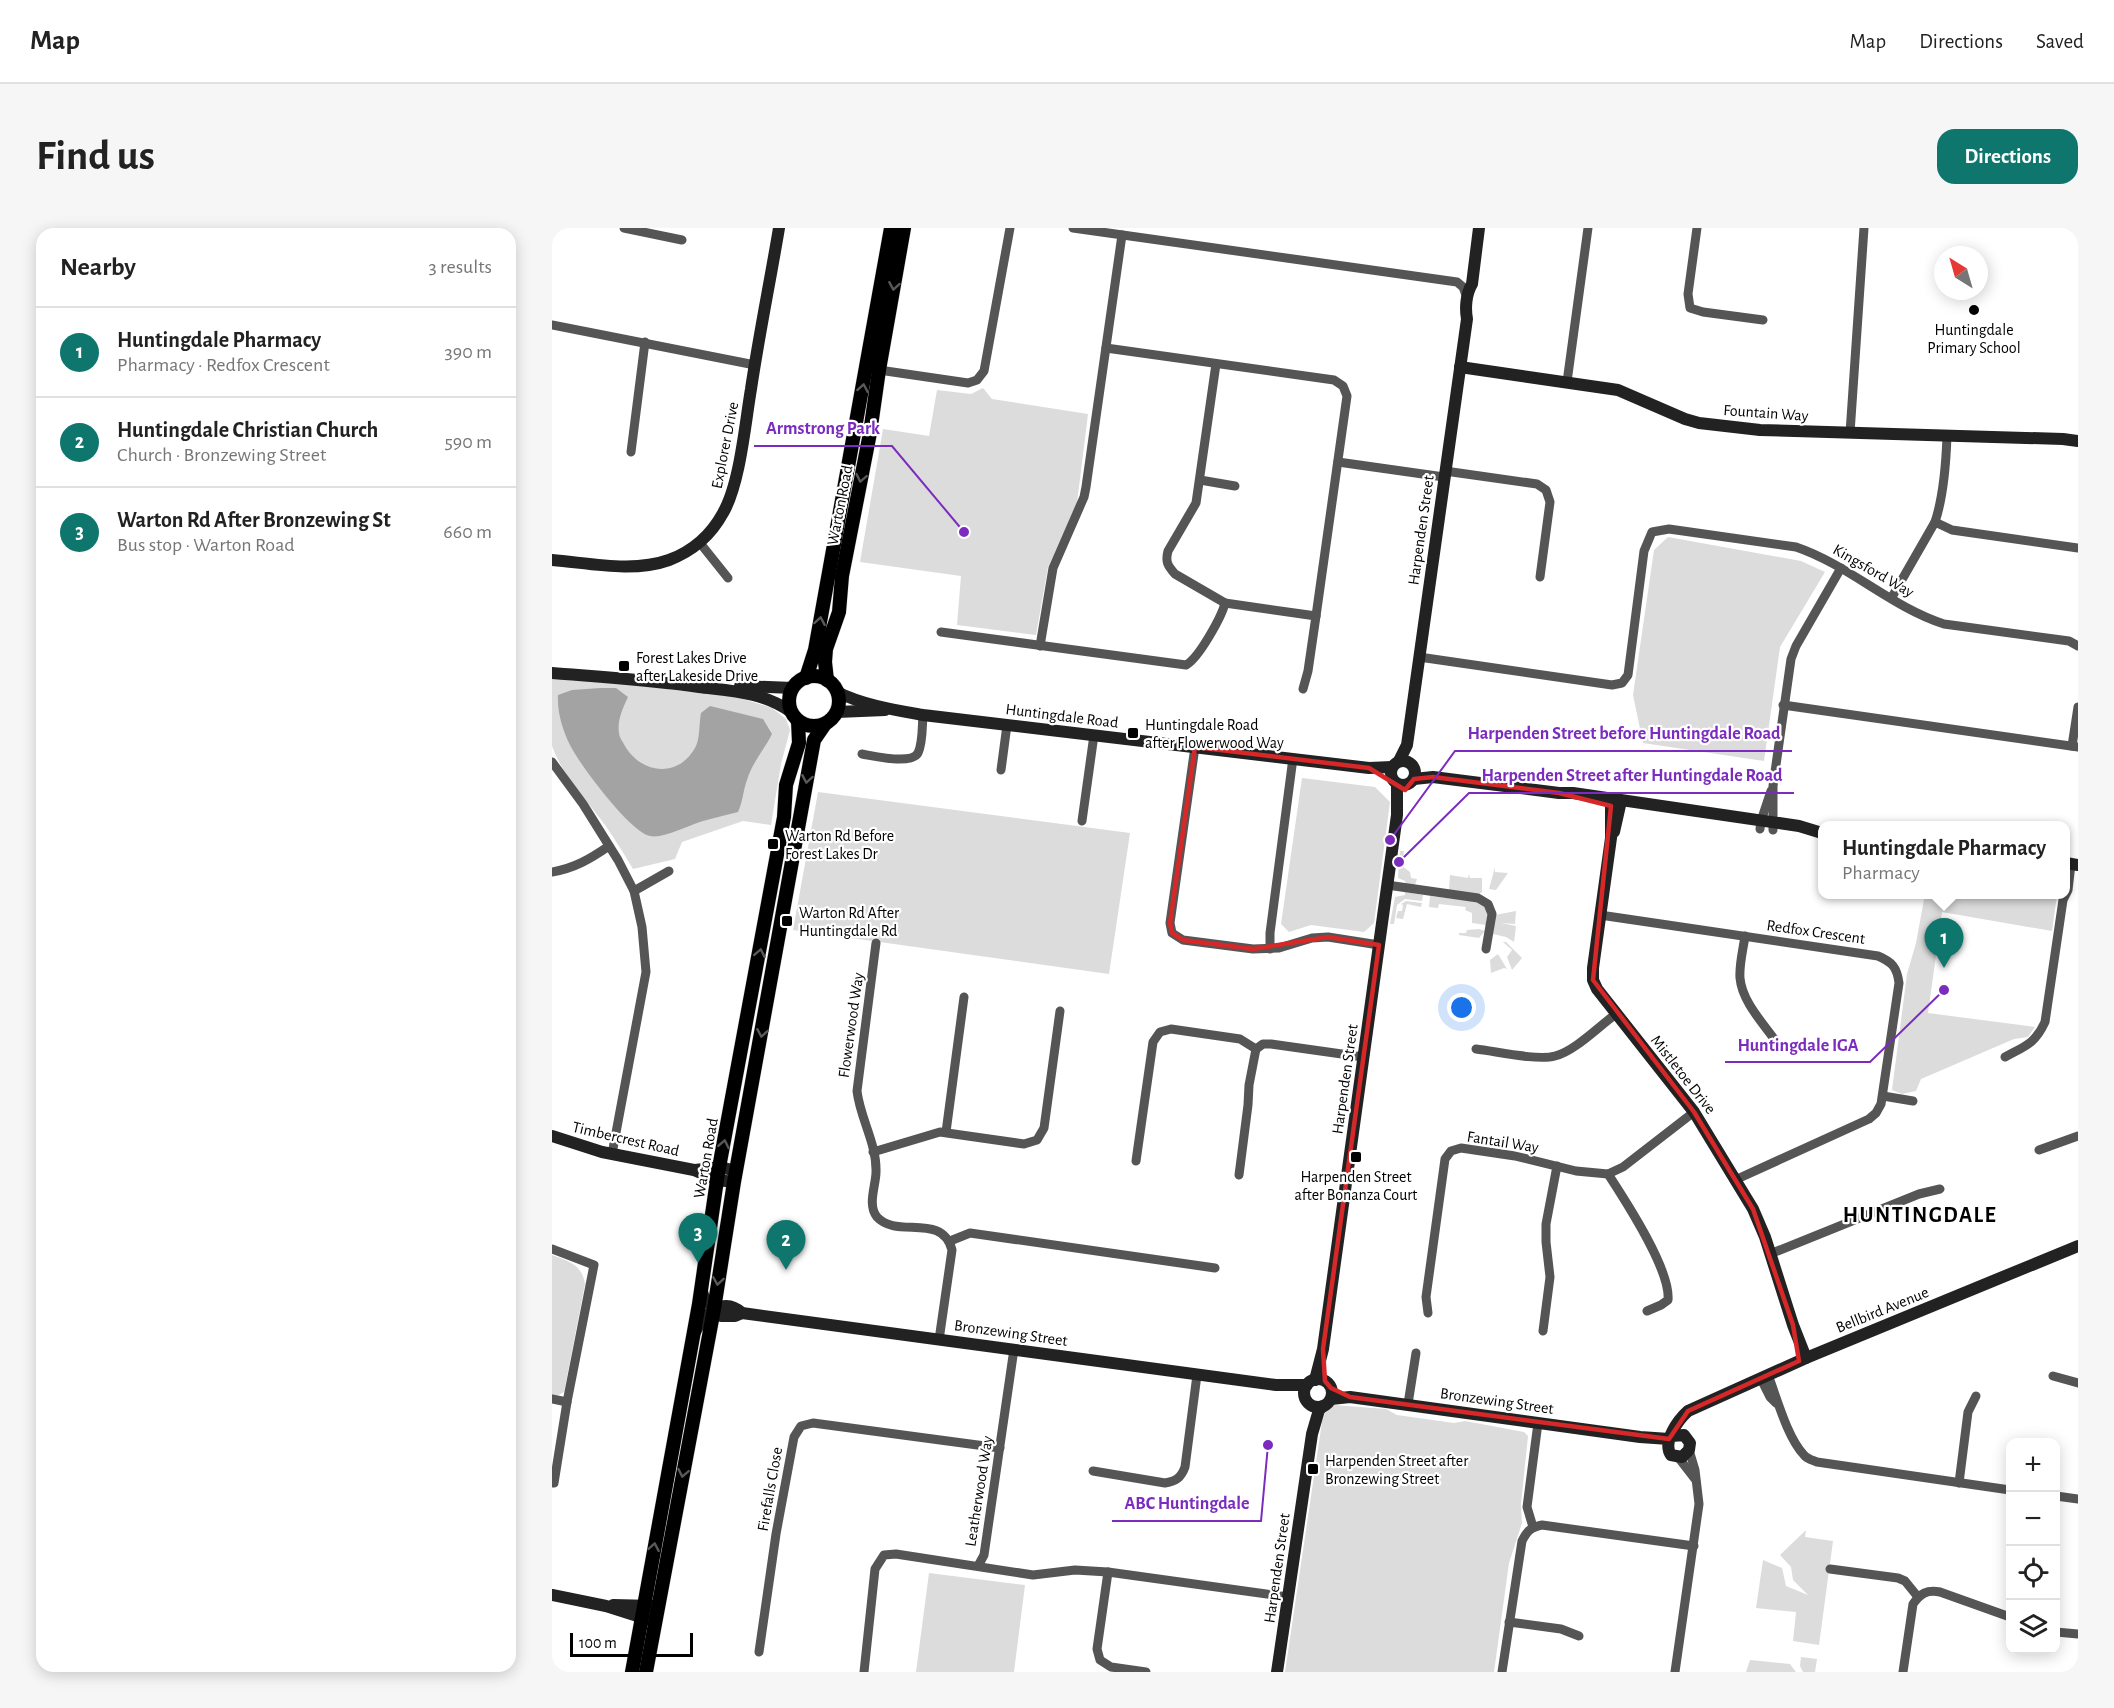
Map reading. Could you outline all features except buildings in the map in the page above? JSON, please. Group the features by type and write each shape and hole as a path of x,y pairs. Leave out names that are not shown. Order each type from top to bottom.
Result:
{"main road":[{"name":"Warton Road","path":"806,678 815,650 891,228"},
{"name":"Warton Road","path":"827,680 826,649 839,612 842,576 870,433 904,228"},
{"path":"793,688 806,678 820,677 827,680 837,692 839,705 837,712"},
{"name":"Warton Road","path":"646,1672 650,1613 690,1347 784,818 786,785 798,750 795,716 789,704 793,688"},
{"name":"Warton Road","path":"632,1672 650,1613 714,1309 735,1176 814,740 837,712"},
{"path":"795,716 811,726 825,724"}],"street":[{"path":"624,228 681,240"},
{"name":"Explorer Drive","path":"552,560 644,566 670,559 700,543 715,526 730,498 742,447 779,228"},
{"path":"879,370 968,383 977,380 984,371 1010,228"},
{"path":"1073,228 1457,282 1463,288 1467,298"},
{"name":"Harpenden Street","path":"1397,815 1413,774 1407,745 1467,319 1467,298 1472,284 1479,228"},
{"path":"1567,382 1588,228"},
{"path":"1697,228 1688,294 1690,308 1703,312 1763,320"},
{"path":"1850,433 1864,228"},
{"path":"1040,646 1053,568 1084,497 1122,235"},
{"name":"Harpenden Street","path":"1467,319 1471,312 1474,290 1472,284"},
{"path":"552,325 755,365"},
{"path":"631,452 645,342"},
{"path":"1106,348 1334,380 1343,386 1347,396 1308,671 1303,689"},
{"path":"1216,364 1196,502 1168,551 1166,559 1168,567 1175,574 1226,603 1316,616"},
{"name":"Fountain Way","path":"1460,367 1618,390 1699,423 1760,430 2078,441"},
{"path":"1343,386 1351,380"},
{"path":"1892,597 1939,511 1947,436"},
{"path":"1338,462 1537,484 1546,490 1550,502 1540,577"},
{"path":"1200,480 1235,486"},
{"path":"1546,490 1554,484"},
{"path":"1935,522 1952,530 2078,548"},
{"name":"Kingsford Way","path":"1419,657 1612,685 1622,683 1628,675 1644,551 1650,529 1669,529 1796,547 1814,553 1926,618 1944,624 2069,641 2078,646"},
{"path":"700,543 728,578"},
{"path":"1767,826 1791,659 1796,646 1841,568"},
{"path":"941,632 1182,665 1191,662 1220,617 1226,603"},
{"path":"1191,662 1198,671"},
{"path":"552,666 652,674 747,686 793,688"},
{"path":"552,673 652,680 745,693 766,698 795,716"},
{"name":"Huntingdale Road","path":"837,692 895,710 923,715 1369,768 1396,764"},
{"path":"1783,705 2075,747 2078,707"},
{"name":"Huntingdale Road","path":"837,712 895,710"},
{"path":"862,754 905,760 914,758 918,752 923,715"},
{"path":"1000,770 1007,725"},
{"path":"1082,821 1094,735"},
{"name":"Harpenden Street","path":"1277,1672 1312,1434 1322,1390 1323,1348 1397,815 1396,783 1391,775 1407,745"},
{"path":"1195,747 1170,923 1173,933 1183,940 1253,949 1270,949 1312,938 1328,937 1379,945"},
{"path":"1270,949 1270,933 1293,758"},
{"path":"1396,764 1407,761 1413,774"},
{"path":"552,762 583,804 634,891 642,927 646,972 612,1154"},
{"name":"Huntingdale Road","path":"1369,768 1396,783"},
{"path":"1413,774 1559,793 1572,798 1767,826 1799,834 1818,833"},
{"path":"1396,783 1405,786 1413,774"},
{"name":"Mistletoe Drive","path":"1616,803 1593,980 1597,990 1694,1112 1753,1209 1770,1254 1803,1359"},
{"path":"552,872 570,869 581,864 609,846"},
{"path":"634,891 669,871"},
{"path":"1387,885 1478,898 1488,903 1492,914 1486,949"},
{"path":"2005,1056 2032,1043 2045,1022 2062,899"},
{"name":"Redfox Crescent","path":"1600,915 1878,956 1890,961 1898,972 1899,983 1883,1096 1876,1113 1869,1119 1735,1180"},
{"path":"1162,939 1173,933"},
{"path":"1745,936 1740,976 1741,988 1777,1043"},
{"name":"Flowerwood Way","path":"876,943 857,1091 877,1173 872,1202 876,1216 887,1223 935,1230 945,1234 950,1241"},
{"path":"946,1132 964,997"},
{"path":"873,1152 935,1133 946,1132 1024,1144 1037,1140 1044,1128 1060,1011"},
{"path":"1476,1048 1542,1058 1554,1057 1567,1051 1616,1014"},
{"path":"1136,1161 1153,1042 1160,1032 1171,1029 1240,1039 1256,1049"},
{"path":"1239,1175 1249,1085 1256,1049 1263,1044 1271,1044 1363,1057"},
{"path":"1883,1096 1913,1101"},
{"path":"1647,1311 1668,1300 1669,1290 1651,1247 1608,1174 1623,1167 1694,1112"},
{"name":"Timbercrest Road","path":"552,1136 612,1154 735,1176"},
{"path":"2039,1150 2078,1136"},
{"name":"Fantail Way","path":"1428,1313 1426,1297 1445,1159 1451,1151 1461,1148 1515,1156 1576,1171 1608,1174"},
{"path":"1543,1331 1550,1277 1546,1224 1557,1166"},
{"path":"1770,1254 1919,1194 1940,1189"},
{"path":"939,1340 952,1250 950,1241 969,1233 1215,1268"},
{"name":"Bellbird Avenue","path":"1677,1445 1683,1416 1700,1405 1803,1359 2078,1246"},
{"path":"552,1249 594,1265 567,1402 554,1483 552,1483"},
{"path":"690,1347 703,1318 714,1309 704,1298 701,1289"},
{"name":"Bronzewing Street","path":"714,1309 725,1317 742,1313 1322,1390 1350,1397 1640,1437 1677,1445"},
{"name":"Leatherwood Way","path":"864,1672 874,1569 884,1555 896,1554 978,1566 984,1555 1014,1349"},
{"path":"1408,1404 1416,1353"},
{"path":"1093,1471 1165,1483 1175,1481 1185,1467 1197,1375"},
{"path":"2053,1376 2078,1383"},
{"path":"1765,1377 1770,1397 1778,1404 1798,1448 1806,1457 1817,1462 2006,1489"},
{"name":"Bronzewing Street","path":"1276,1385 1308,1402"},
{"path":"1308,1402 1318,1407 1322,1390"},
{"name":"Harpenden Street","path":"1312,1434 1308,1402 1304,1394 1322,1390"},
{"path":"1959,1483 1968,1412 1976,1396"},
{"path":"552,1400 567,1402"},
{"name":"Firefalls Close","path":"759,1652 776,1534 794,1437 801,1426 813,1422 1000,1449"},
{"path":"1533,1527 1527,1507 1538,1423"},
{"path":"1676,1672 1699,1504 1695,1470 1677,1445"},
{"path":"2060,1497 2078,1499"},
{"path":"1502,1672 1522,1541 1533,1527 1542,1525 1694,1546"},
{"path":"978,1566 1033,1575 1076,1570 1108,1572 1288,1598"},
{"path":"1830,1569 1898,1578 1912,1588 1918,1597"},
{"path":"1108,1572 1097,1649 1100,1660 1111,1667 1146,1672"},
{"path":"1904,1672 1913,1604 1926,1592 1940,1592 2006,1616"},
{"path":"552,1595 650,1613"},
{"path":"1509,1622 1561,1629 1579,1636"},
{"path":"2060,1632 2078,1634"}],"highlighted area":[{"path":"1195,747 1369,768 1405,790 1414,779 1433,777 1559,793 1611,806 1593,980 1694,1112 1753,1209 1793,1325 1799,1361 1688,1411 1669,1439 1350,1397 1331,1388 1325,1381 1323,1349 1379,945 1328,937 1253,949 1183,940 1172,933 1170,923"}],"shaded area":[{"path":"983,388 992,399 1088,414 1077,503 1048,567 1036,635 957,625 961,576 860,562 883,429 929,436 937,390 971,394"},
{"path":"1668,537 1801,561 1825,572 1780,647 1764,761 1643,743 1633,695 1654,550"},
{"path":"552,677 737,697 772,708 786,719 790,730 781,764 771,825 743,821 682,842 675,859 633,869 605,825 568,777 556,757 552,746"},
{"path":"616,688 628,697 620,719 620,736 632,756 641,763 661,769 681,764 689,756 696,746 701,713 710,706 763,719 772,734 749,774 738,812 703,821 669,834 650,836 641,832 619,811 595,782 576,756 565,735 558,695 572,690"},
{"path":"1302,778 1375,787 1390,802 1374,923 1364,932 1311,925 1289,932 1281,924"},
{"path":"818,792 1130,833 1109,974 793,930"},
{"path":"1400,851 1404,851 1402,866 1410,872 1411,878 1417,879 1415,885 1406,884 1398,878"},
{"path":"1495,867 1495,872 1508,873 1496,890 1489,889"},
{"path":"1469,874 1470,878 1482,878 1482,892 1479,894 1449,890 1450,875 1468,878"},
{"path":"1405,892 1423,895 1422,901 1405,899 1397,905 1394,924 1390,924 1395,897 1405,895"},
{"path":"1430,896 1478,902 1485,907 1486,925 1472,923 1472,913 1465,910 1466,907 1439,904 1438,908 1429,907"},
{"path":"1924,899 2056,899 2052,931 1942,912 1928,1013 2035,1027 2028,1037 2014,1039 1921,1079 1916,1091 1902,1094 1892,1090 1907,974 1916,943"},
{"path":"1406,901 1422,903 1421,907 1407,904 1403,919 1396,918 1398,911 1402,911 1403,905 1401,904"},
{"path":"1516,911 1515,924 1501,923 1516,926 1514,942 1506,937 1493,934 1495,915"},
{"path":"1467,930 1485,931 1479,938 1459,935 1459,933 1466,933"},
{"path":"1503,942 1506,942 1522,958 1512,970 1507,957 1512,950"},
{"path":"1498,954 1507,969 1491,973 1490,960"},
{"path":"552,1255 578,1268 585,1284 564,1392 557,1396 552,1395"},
{"path":"1334,1405 1386,1409 1397,1415 1454,1423 1465,1421 1524,1432 1528,1436 1521,1504 1522,1523 1509,1563 1494,1672 1285,1672 1322,1422 1327,1410"},
{"path":"1806,1530 1805,1537 1833,1541 1819,1645 1793,1641 1796,1612 1756,1608 1763,1560 1782,1568 1786,1586 1808,1595 1793,1580 1791,1567 1780,1555"},
{"path":"929,1573 1025,1585 1014,1672 916,1672"},
{"path":"1801,1657 1817,1659 1815,1672 1803,1672 1800,1666"},
{"path":"1750,1660 1790,1664 1796,1672 1746,1672"}],"place":[{"name":"Huntingdale Primary School","path":"1974,310"},
{"name":"Armstrong Park","path":"964,532"},
{"name":"Forest Lakes Drive after Lakeside Drive","path":"624,666"},
{"name":"Huntingdale Road after Flowerwood Way","path":"1133,733"},
{"name":"Harpenden Street before Huntingdale Road","path":"1390,840"},
{"name":"Warton Rd Before Forest Lakes Dr","path":"773,844"},
{"name":"Harpenden Street after Huntingdale Road","path":"1399,862"},
{"name":"Warton Rd After Huntingdale Rd","path":"787,921"},
{"name":"Huntingdale Pharmacy","path":"1944,968"},
{"name":"Huntingdale IGA","path":"1944,990"},
{"name":"Harpenden Street after Bonanza Court","path":"1356,1157"},
{"name":"Warton Rd After Bronzewing St","path":"698,1263"},
{"name":"Huntingdale Christian Church","path":"786,1270"},
{"name":"ABC Huntingdale","path":"1268,1445"},
{"name":"Harpenden Street after Bronzewing Street","path":"1313,1469"}],"district":[{"name":"HUNTINGDALE","path":"1920,1214"}]}
